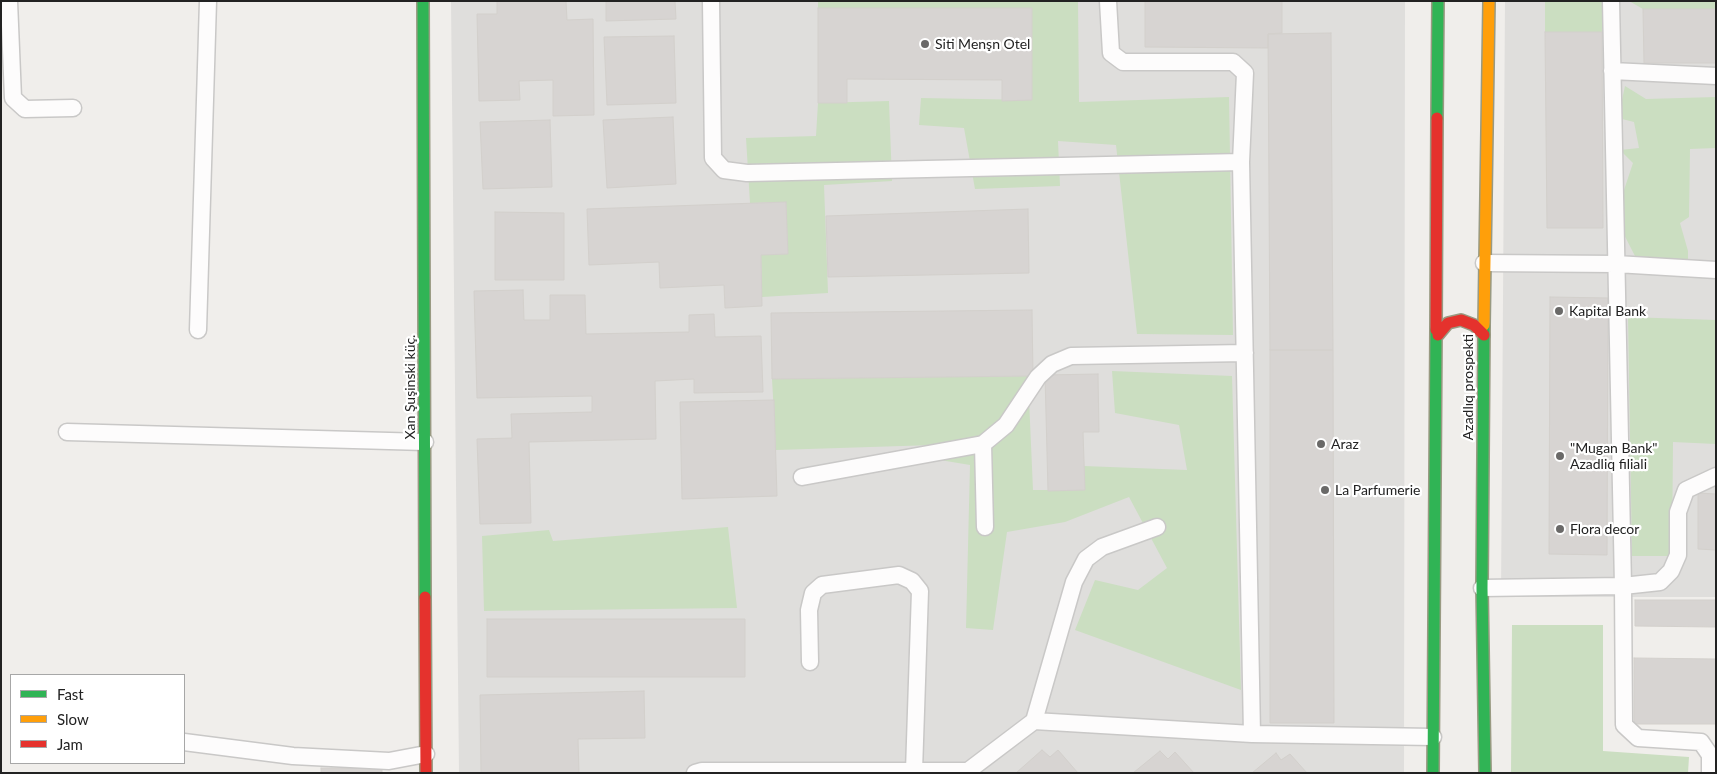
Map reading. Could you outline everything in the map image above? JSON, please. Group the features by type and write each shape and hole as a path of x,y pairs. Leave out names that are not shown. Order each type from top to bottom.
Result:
{"main road":[{"name":"Xan Şuşinski küç.","path":"423,1 426,773"},
{"path":"1433,773 1438,335 1438,1"},
{"name":"Azadlıq prospekti","path":"1484,773 1482,588 1484,263 1489,1"},
{"path":"1438,335 1448,323 1461,320 1474,325 1484,335"}],"lane":[{"path":"9,1 13,98 25,109 73,108"},
{"path":"198,330 208,1"},
{"path":"711,1 713,158 724,170 757,172 1241,162"},
{"path":"1108,1 1111,53 1123,62 1234,62 1245,73 1241,162 1252,734"},
{"path":"1611,1 1624,725 1638,738 1701,742 1710,754 1710,773"},
{"path":"1612,71 1716,76"},
{"path":"1484,263 1616,264 1716,270"},
{"path":"802,477 983,444 1006,425 1038,377 1052,364 1071,356 1245,353"},
{"path":"67,432 425,442"},
{"path":"983,444 985,528"},
{"path":"1482,588 1623,586 1660,582 1671,571 1678,555 1678,512 1686,490 1716,476"},
{"path":"695,773 702,771 968,772 1034,721 1074,582 1086,559 1102,547 1157,527"},
{"path":"810,662 809,610 813,593 822,585 899,575 912,581 920,591 914,771"},
{"path":"1034,721 1252,734 1433,737"},
{"path":"185,742 293,756 389,761 426,754"}],"shaded area":[{"path":"451,1 1405,1 1404,773 459,773"},
{"path":"1505,1 1716,1 1716,597 1501,597"}],"green space":[{"path":"818,1 1078,1 1079,102 1229,97 1233,335 1137,334 1116,145 1058,141 1060,186 975,189 964,128 919,125 921,98 1032,100 1032,8 818,8"},
{"path":"1545,1 1602,1 1602,32 1545,32"},
{"path":"1629,1 1716,1 1716,9 1643,9"},
{"path":"1625,86 1646,99 1716,97 1716,148 1690,149 1689,217 1680,223 1688,251 1688,261 1653,266 1635,256 1615,217 1633,163 1620,150 1639,148 1634,122 1618,118"},
{"path":"889,101 892,181 824,185 828,293 762,297 761,255 788,253 786,202 750,203 746,138 816,136 818,103"},
{"path":"1628,317 1716,320 1716,444 1673,442 1672,556 1632,556"},
{"path":"1112,371 1232,376 1241,690 1075,630 1095,580 1138,590 1167,568 1129,497 1065,522 1007,532 993,630 966,628 970,465 940,460 934,445 776,450 772,379 1028,376 1033,490 1085,490 1084,466 1187,470 1179,425 1115,413"},
{"path":"728,527 737,608 484,611 482,536 549,530 553,541"},
{"path":"1512,625 1603,625 1603,751 1689,757 1688,773 1511,773"}],"building":[{"path":"497,1 566,1 567,20 593,19 594,115 553,116 553,80 519,81 520,100 479,101 477,14 497,14"},
{"path":"606,1 675,1 676,19 606,21"},
{"path":"1145,1 1282,1 1282,33 1268,34 1268,48 1145,47"},
{"name":"Siti Menşn Otel","path":"818,8 1032,8 1032,100 1002,101 1002,80 847,79 847,103 818,103"},
{"path":"1643,9 1716,9 1716,63 1644,63"},
{"path":"1545,32 1602,32 1603,228 1547,228"},
{"path":"1331,33 1333,350 1270,350 1268,34"},
{"path":"674,36 676,103 607,105 604,37"},
{"path":"673,117 676,184 607,188 603,120"},
{"path":"550,120 552,187 483,189 480,122"},
{"path":"786,202 788,254 761,255 762,306 725,308 724,285 660,288 659,262 589,265 587,209"},
{"path":"1028,209 1029,273 828,277 826,216"},
{"path":"495,212 564,213 564,280 495,280"},
{"path":"523,290 524,320 550,320 550,295 585,295 586,334 689,332 689,315 714,314 715,337 761,336 763,392 694,393 694,379 655,381 656,439 529,442 531,523 480,524 477,439 512,438 511,414 592,412 592,396 477,398 474,291"},
{"path":"1550,297 1608,298 1607,555 1549,554"},
{"path":"1032,310 1033,376 772,379 771,313"},
{"path":"1270,350 1333,350 1334,723 1270,723"},
{"path":"1098,374 1099,432 1083,432 1085,490 1048,491 1045,375"},
{"path":"774,400 777,496 682,499 680,402"},
{"path":"1698,493 1716,494 1716,550 1698,549"},
{"path":"1635,600 1716,600 1716,627 1635,626"},
{"path":"487,619 745,619 745,677 487,677"},
{"path":"1634,658 1716,659 1716,724 1634,724"},
{"path":"644,691 645,738 578,739 579,773 481,773 480,695"},
{"path":"1042,750 1050,757 1058,750 1078,773 1016,773"},
{"path":"1160,751 1168,759 1175,752 1194,773 1133,773"},
{"path":"1276,753 1281,760 1290,754 1307,773 1252,773"},
{"path":"321,768 382,768 382,773 321,773"}],"traffic: fast":[{"path":"423,1 425,597"},
{"path":"1437,118 1438,1"},
{"path":"1484,325 1482,588 1485,773"},
{"path":"1433,773 1436,330"}],"traffic: slow":[{"path":"1484,325 1489,1"}],"traffic: jam":[{"path":"1436,330 1437,118"},
{"path":"1438,335 1448,323 1461,320 1474,325 1484,335"},
{"path":"425,597 426,773"}],"place":[{"name":"Siti Menşn Otel","path":"925,44"},
{"name":"Kapital Bank","path":"1559,311"},
{"name":"Araz","path":"1321,444"},
{"name":"\"Mugan Bank\" Azadliq filiali","path":"1560,456"},
{"name":"La Parfumerie","path":"1325,490"},
{"name":"Flora decor","path":"1560,529"}]}
